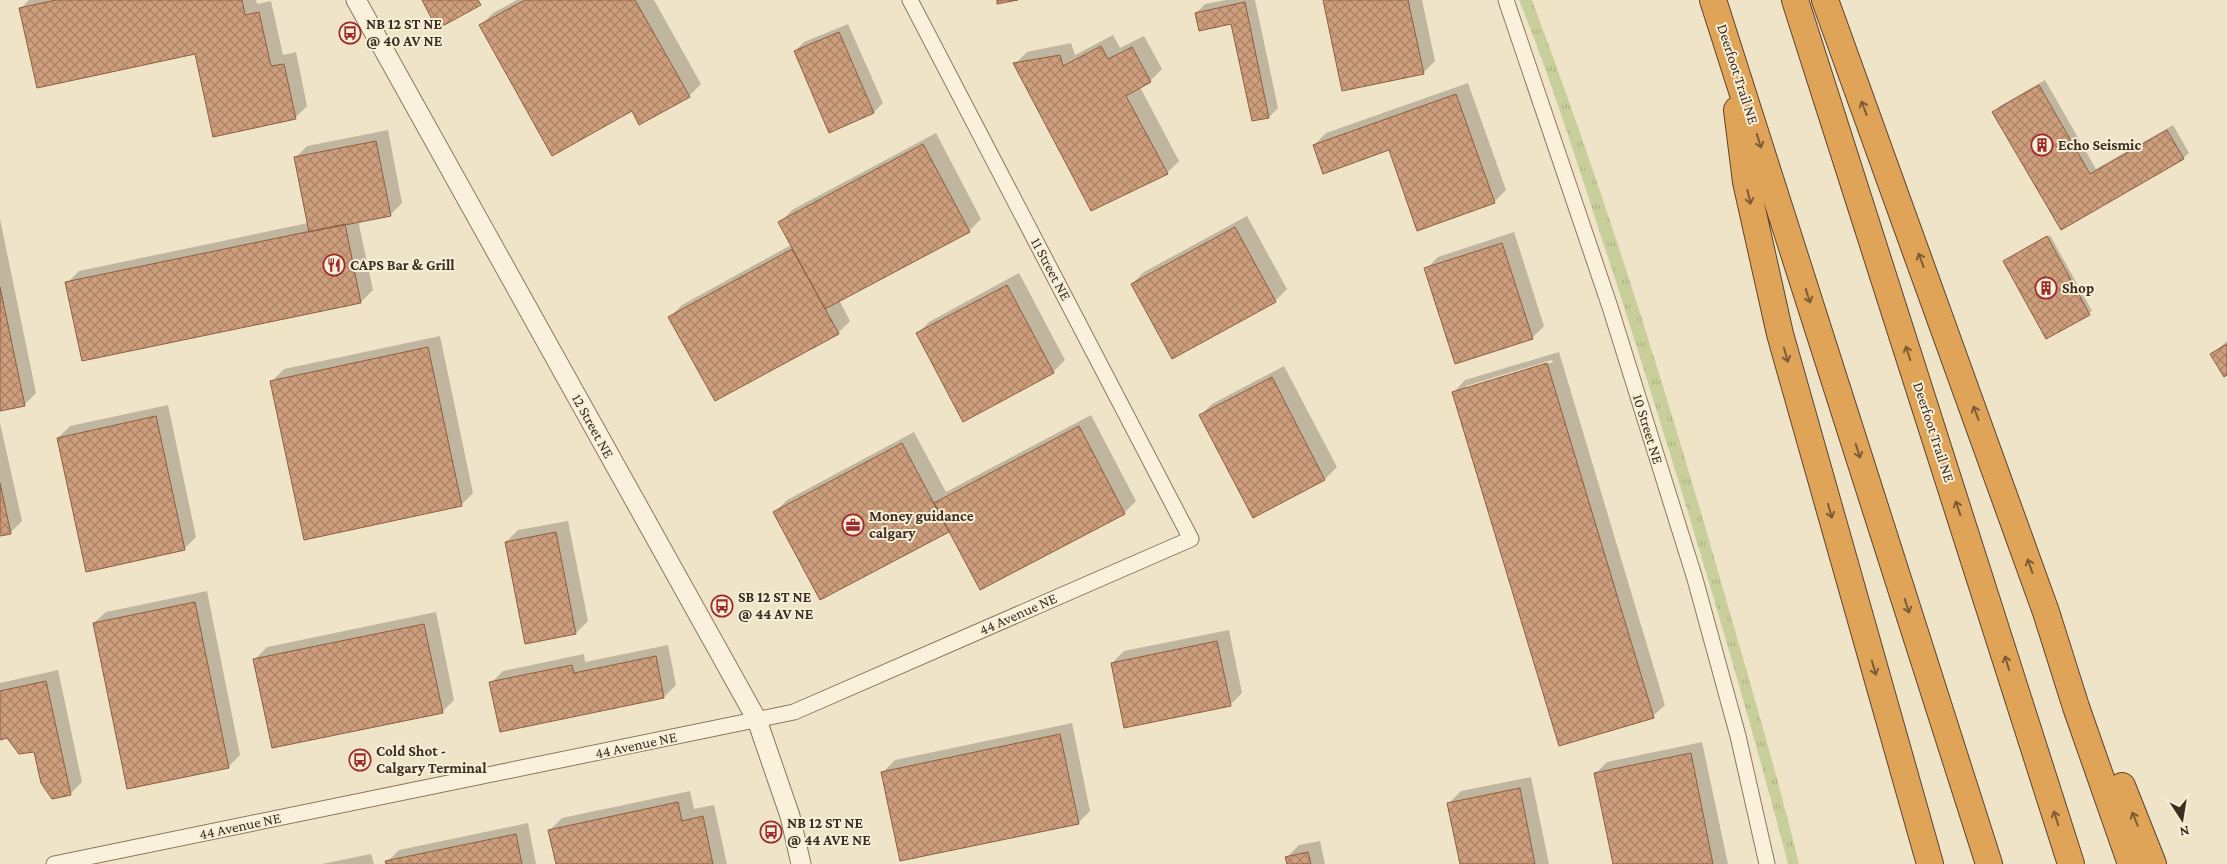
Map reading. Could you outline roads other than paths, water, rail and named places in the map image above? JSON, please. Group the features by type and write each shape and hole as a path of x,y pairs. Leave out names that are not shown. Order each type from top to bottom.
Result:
{"highway":[{"name":"Deerfoot Trail NE","path":"1714,0 1989,864"},
{"name":"Deerfoot Trail NE","path":"1795,0 2070,864"},
{"path":"1825,0 2046,612 2076,707 2131,864"},
{"path":"1729,44 1746,182 1780,334 1930,864"},
{"path":"2046,612 2087,699 2152,864"}],"street":[{"name":"12 Street NE","path":"356,0 757,720 790,816 801,864"},
{"name":"11 Street NE","path":"910,0 1191,539"},
{"name":"10 Street NE","path":"1506,0 1610,306 1695,579 1738,736 1767,864"},
{"name":"44 Avenue NE","path":"54,864 794,712 1191,539"}],"place":[{"name":"NB 12 ST NE @ 40 AV NE","path":"350,33"},
{"name":"Echo Seismic","path":"2042,145"},
{"name":"CAPS Bar & Grill","path":"334,265"},
{"name":"Shop","path":"2046,288"},
{"name":"Money guidance calgary","path":"853,525"},
{"name":"SB 12 ST NE @ 44 AV NE","path":"722,606"},
{"name":"Cold Shot - Calgary Terminal","path":"360,760"},
{"name":"NB 12 ST NE @ 44 AVE NE","path":"771,832"}]}
